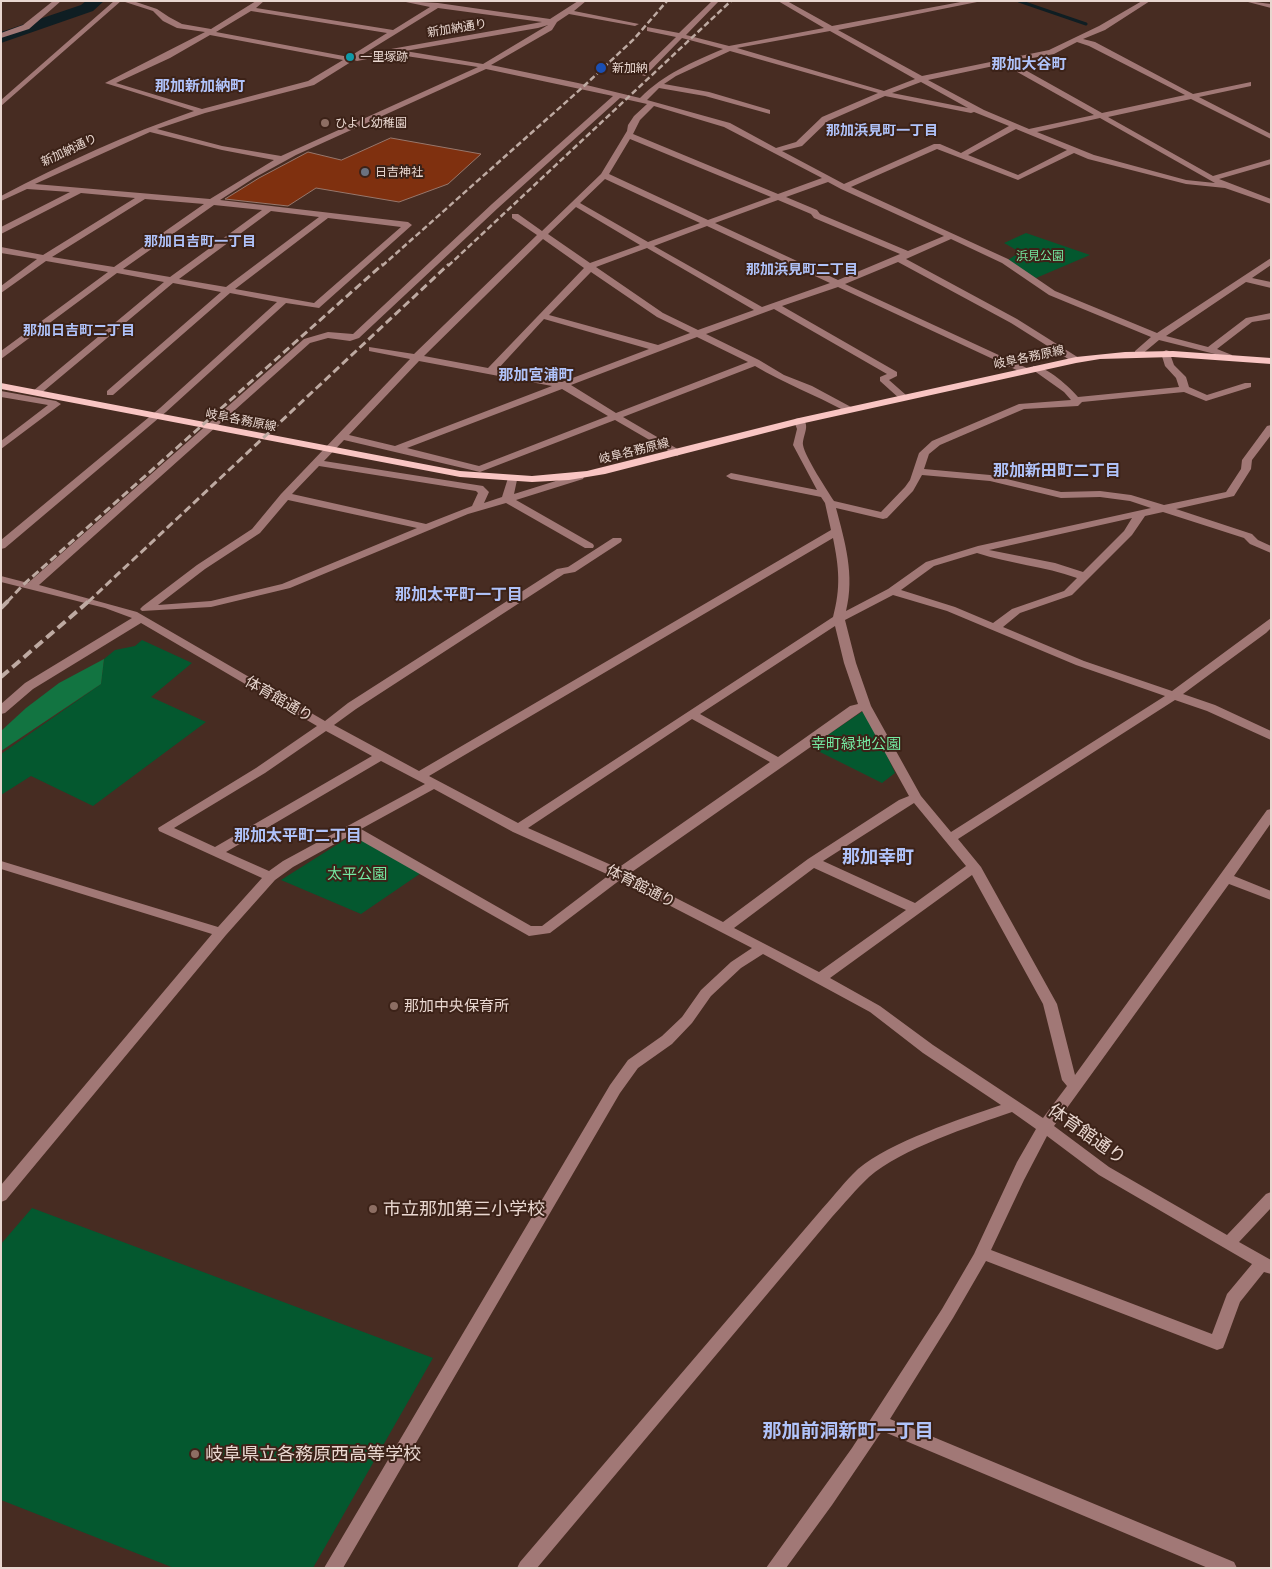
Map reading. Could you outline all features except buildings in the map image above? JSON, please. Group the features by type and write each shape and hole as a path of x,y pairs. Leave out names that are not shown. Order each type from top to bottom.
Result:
{"main road":[{"name":"岐阜各務原線","path":"3,390 41,394 460,474 512,480 579,477 848,409 1076,360 1138,353 1166,353 1271,361"}],"street":[{"path":"1,36 26,27 58,1"},
{"path":"1,104 118,1"},
{"path":"125,1 155,10 166,19 180,26 349,61"},
{"path":"261,1 252,9 167,56 109,83 202,111 296,88 324,76 438,6"},
{"path":"404,1 554,22"},
{"name":"新加納通り","path":"349,61 391,51 510,32 554,22 583,1"},
{"path":"642,74 716,1"},
{"path":"781,1 981,112 1091,156 1186,182 1226,186"},
{"path":"641,101 656,85 673,74 728,49 979,1"},
{"path":"776,150 798,144 825,119 885,93 922,79 1051,52 1077,40 1147,1"},
{"path":"1250,1 1271,6"},
{"path":"252,9 394,32"},
{"path":"568,12 635,24"},
{"path":"1,356 116,270 230,189 282,159 484,66 549,28 554,22"},
{"path":"650,29 885,93 981,112"},
{"path":"1077,40 1092,44 1271,137"},
{"path":"391,51 484,66 564,82 727,125 844,187 1005,261 1052,293 1158,337 1210,350 1229,357"},
{"path":"1004,62 1226,186 1271,202"},
{"path":"1030,131 1248,84"},
{"path":"656,85 706,94 767,112"},
{"path":"30,587 308,341 328,336 350,338 356,336 495,206 619,96"},
{"path":"1,710 29,686 140,614 201,567 256,531 316,463 418,357 604,175 637,118 652,104"},
{"name":"新加納通り","path":"1,198 64,166 149,128 202,111"},
{"path":"962,155 1016,126"},
{"path":"149,128 222,148 282,159"},
{"path":"628,135 814,212 817,216 904,257 1014,321 1076,360"},
{"path":"844,187 937,146 1018,178 1074,150"},
{"path":"1214,178 1271,160"},
{"path":"604,175 837,284 1031,370 1067,390 1077,400"},
{"path":"489,372 589,267 828,179"},
{"path":"1,250 316,306 408,225 213,202 25,186"},
{"path":"1,231 79,191"},
{"path":"1,290 44,258 144,196"},
{"path":"574,203 762,310"},
{"path":"41,394 172,280 269,209"},
{"path":"110,393 228,290 327,215"},
{"path":"515,216 660,315 848,409"},
{"path":"396,449 699,333 837,284 952,236"},
{"path":"1138,353 1158,337 1271,261"},
{"path":"1245,279 1271,285"},
{"path":"1,546 163,410 284,300"},
{"path":"775,306 894,374 883,379 903,397"},
{"path":"543,316 660,349"},
{"path":"1210,350 1249,320 1271,316"},
{"path":"372,348 563,385 677,453"},
{"path":"1166,353 1170,366 1181,377 1185,389"},
{"path":"342,436 480,469 756,362"},
{"path":"1077,400 1185,389 1206,398 1248,385"},
{"path":"1,446 56,404 3,390"},
{"path":"731,476 827,499 883,516 909,489 915,480 924,453 936,442 1022,406 1078,403 1077,400"},
{"path":"798,421 802,429 798,445 827,499 837,531 845,571 844,597 839,618 850,663 865,706 916,798 974,867 1050,1004 1069,1080 1076,1086"},
{"path":"518,829 839,618 892,590 930,564 978,549 1230,494 1246,469 1247,460 1271,428"},
{"path":"316,463 479,488 484,492 476,508"},
{"path":"917,472 990,478 1061,495 1116,495 1167,508 1248,536 1254,542 1271,550"},
{"path":"1,579 140,614 211,604 253,596 286,586 476,508 579,477"},
{"path":"507,498 512,480"},
{"path":"286,496 418,524 425,528"},
{"path":"507,498 589,546"},
{"path":"995,627 1016,611 1068,592 1128,533 1140,515"},
{"path":"420,776 837,531"},
{"path":"270,877 164,828 226,793 326,726 352,706 552,576 561,571 571,570 617,540"},
{"path":"978,549 996,556 1055,566 1083,576"},
{"path":"892,590 951,608 1088,666 1211,708 1271,736"},
{"name":"体育館通り","path":"140,614 326,726 518,829 619,874 820,978 875,1009 928,1049 1015,1106 1104,1171 1266,1265"},
{"path":"949,839 1173,696 1262,631 1271,621"},
{"path":"351,829 529,931 545,930 619,874 778,762 854,710 865,706"},
{"path":"693,715 778,762"},
{"path":"216,852 382,755"},
{"path":"1,1196 220,932 270,877 288,864 434,784"},
{"path":"724,928 813,862 903,803 916,798"},
{"path":"775,1568 805,1531 879,1422 955,1302 982,1253 1030,1150 1045,1127 1271,813"},
{"path":"813,862 916,909"},
{"path":"1,865 220,932"},
{"path":"820,978 974,867"},
{"path":"1226,878 1271,896"},
{"path":"334,1568 614,1089 633,1064 667,1040 687,1020 712,987 736,965 762,948"},
{"path":"526,1568 795,1251 864,1173 896,1152 976,1119 1015,1106"},
{"path":"1229,1243 1271,1198"},
{"path":"982,1253 1217,1343 1233,1299 1266,1265"},
{"path":"879,1422 1228,1568"}],"green space":[{"name":"浜見公園","path":"1026,233 1090,255 1036,278 1008,260 1020,252 1004,243"},
{"path":"142,640 192,663 151,697 206,722 93,806 31,776 1,795 1,754 101,684 104,659 115,650 135,646"},
{"path":"104,659 101,684 1,751 1,731 26,708 59,683"},
{"name":"幸町緑地公園","path":"866,709 895,773 882,783 810,747"},
{"name":"太平公園","path":"357,832 424,871 361,914 281,880"},
{"name":"岐阜県立各務原西高等学校","path":"32,1208 433,1358 313,1568 174,1568 1,1500 1,1244"}],"waterway":[{"path":"1,38 87,8 96,1"},
{"path":"1019,1 1086,24"}],"railway":[{"path":"382,266 584,86 634,39 667,1"},
{"path":"448,266 731,1"},
{"path":"7,602 23,585 383,264"},
{"path":"88,602 449,264"},
{"path":"1,677 89,601"},
{"path":"1,608 7,602"}],"place":[{"name":"一里塚跡","path":"350,57"},
{"name":"新加納","path":"601,68"},
{"name":"ひよし幼稚園","path":"325,123"},
{"name":"日吉神社","path":"365,172"},
{"name":"那加中央保育所","path":"394,1006"},
{"name":"市立那加第三小学校","path":"373,1209"},
{"name":"岐阜県立各務原西高等学校","path":"195,1454"}],"district":[{"name":"那加大谷町","path":"1029,64"},
{"name":"那加新加納町","path":"200,86"},
{"name":"那加浜見町一丁目","path":"882,130"},
{"name":"那加日吉町一丁目","path":"200,241"},
{"name":"那加浜見町二丁目","path":"802,269"},
{"name":"那加日吉町二丁目","path":"79,330"},
{"name":"那加宮浦町","path":"536,375"},
{"name":"那加新田町二丁目","path":"1057,471"},
{"name":"那加太平町一丁目","path":"459,595"},
{"name":"那加太平町二丁目","path":"298,836"},
{"name":"那加幸町","path":"878,857"},
{"name":"那加前洞新町一丁目","path":"848,1431"}]}
